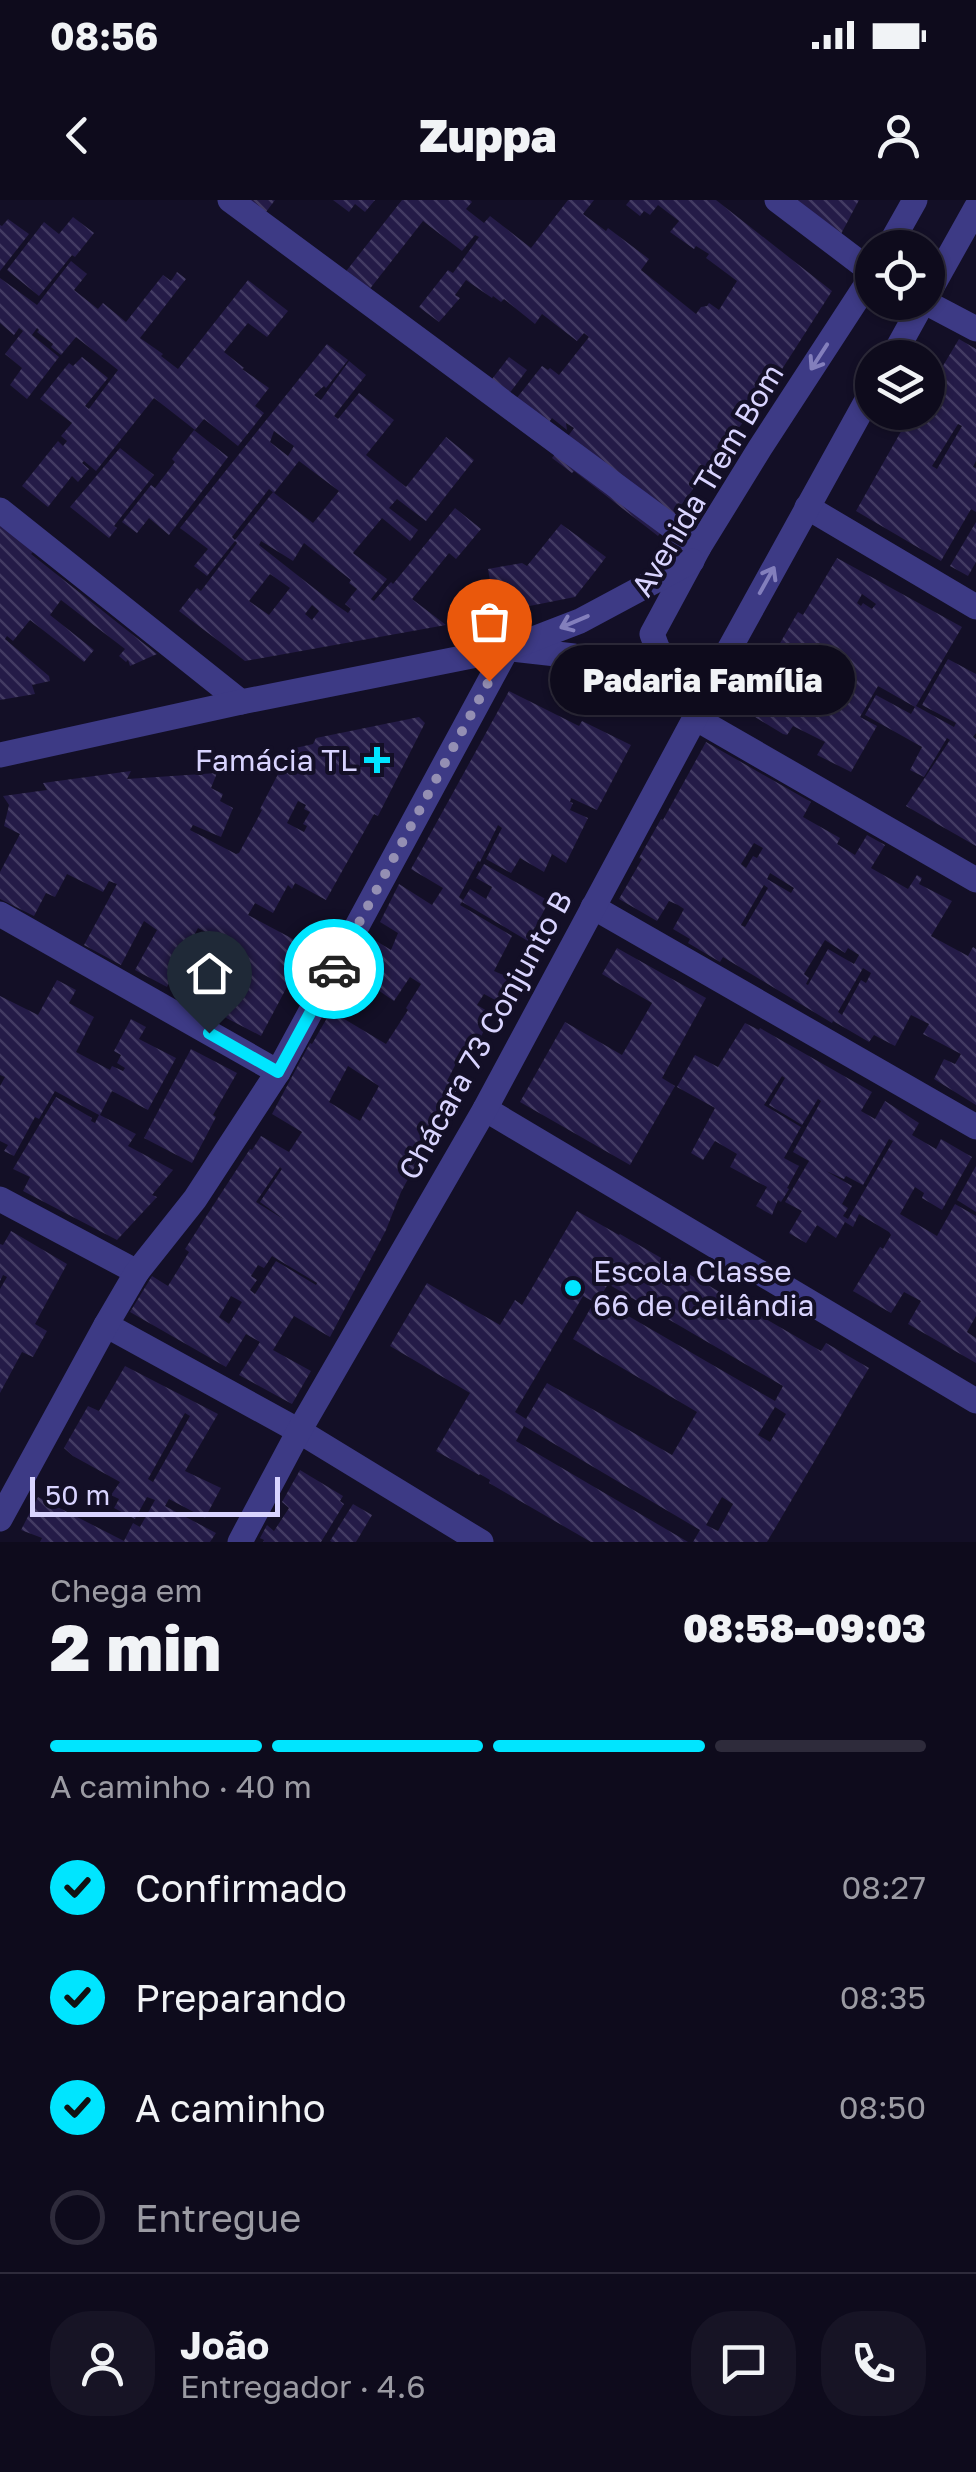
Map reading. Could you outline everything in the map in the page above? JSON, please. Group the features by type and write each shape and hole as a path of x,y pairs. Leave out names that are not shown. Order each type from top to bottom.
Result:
{"street":[{"path":"0,756 240,702 507,649 580,621 695,554 230,200"},
{"path":"777,200 855,261"},
{"path":"898,230 915,200"},
{"path":"945,264 976,208"},
{"name":"Avenida Trem Bom","path":"709,669 677,664 658,650 652,634 695,554 855,300"},
{"path":"945,313 976,329"},
{"path":"507,649 574,656 661,680 709,669 855,422"},
{"path":"807,508 976,607"},
{"path":"0,510 240,702"},
{"path":"0,1519 10,1476 138,1272 196,1199 278,1072 507,649"},
{"name":"Chácara 73 Conjunto B","path":"240,1542 299,1431 485,1110 695,718 709,669"},
{"path":"695,718 976,880"},
{"path":"592,907 976,1128"},
{"path":"0,914 278,1072"},
{"path":"485,1110 976,1401"},
{"path":"0,1199 138,1272"},
{"path":"106,1325 299,1431 480,1542"}],"building":[{"path":"221,200 275,200 266,212"},
{"path":"333,200 375,200 365,212 355,204 349,212"},
{"path":"402,200 470,200 466,209 484,223 490,216 531,248 568,200 594,200 583,214 649,259 641,270 696,314 709,303 719,310 737,281 706,258 709,254 696,246 694,249 670,232 679,221 658,205 650,215 644,211 640,216 626,205 630,200 716,200 832,291 777,377 658,536 552,458 574,428 566,423 567,430 552,418 535,441 518,428 516,399 542,366 559,375 589,337 584,333 577,341 542,314 535,324 504,299 501,302 492,298 466,280 455,295 460,298 439,322 419,307 448,270 453,273 479,237 475,235 462,251 423,221 358,304 340,279"},
{"path":"793,200 859,200 841,234"},
{"path":"73,217 94,233 39,296 7,270 44,222 59,234"},
{"path":"8,219 29,234 0,271 0,225"},
{"path":"71,261 87,274 74,290 98,309 103,303 126,322 163,275 171,281 177,272 186,279 140,338 178,369 248,280 288,311 267,337 248,323 224,352 269,388 255,406 264,413 238,446 204,419 195,430 154,398 96,471 84,461 89,469 78,482 72,476 48,507 22,486 58,441 63,446 67,441 61,436 72,423 40,399 69,363 73,366 82,357 108,378 85,406 89,409 118,370 76,337 61,355 37,328 32,335 59,357 27,399 10,385 22,368 5,354 23,331 19,328 14,335 0,323 0,278 37,305"},
{"path":"959,339 976,349 976,512 971,509 941,561 856,511 902,430 945,430 945,362","holes":["958,424 962,426 937,469 932,466"]},
{"path":"327,344 348,360 326,388 314,395 321,400 349,361 366,375 334,416 338,419 359,393 394,420 366,455 406,487 446,437 474,460 426,521 397,499 389,508 418,530 410,541 382,518 353,553 387,579 371,599 374,601 393,584 455,508 481,529 456,559 449,553 412,599 446,625 245,661 179,611 197,588 201,591 237,543 207,576 194,566 208,549 180,528","holes":["274,431 294,446 288,456 270,442","299,461 339,491 313,523 274,493","269,489 273,492 235,540 232,537","261,541 293,561 304,543 357,589 345,604 351,609 348,613 259,545","270,574 290,588 269,615 249,601","312,605 319,611 312,620 305,614"]},
{"path":"509,357 527,370 506,398 489,383"},
{"path":"194,430 228,457 169,535 149,518 137,533 122,522 151,485 155,488"},
{"path":"120,448 154,475 109,538 70,507"},
{"path":"976,522 976,562 968,576 950,566"},
{"path":"0,524 31,554 157,654 130,666 128,660 119,656 125,649 61,600 50,615 94,650 84,662 30,620 13,641 7,636 5,639 50,681 32,685 35,694 0,700"},
{"path":"561,524 606,557 575,597 489,614 471,584 490,581 488,569 522,563 527,566"},
{"path":"837,558 962,627 916,706 954,727 956,723 922,705 948,659 976,674 976,846 906,806 950,740 947,738 924,777 910,770 922,747 865,715 876,695 911,714 915,707 878,686 860,717 877,726 851,772 817,755 825,742 793,726 787,735 783,734 750,714 786,649 779,645 798,612 803,615","holes":["862,594 876,604 872,609 857,603"]},
{"path":"509,691 579,726 582,721 631,745 597,810 571,798 570,810 588,818 566,863 552,854 544,872 520,858 511,873 486,859 502,828 498,825 459,897 463,900 460,905 512,936 494,971 508,977 497,1001 484,994 477,1005 492,1014 474,1051 465,1046 447,1081 458,1087 330,1337 294,1316 273,1350 311,1371 292,1404 239,1375 260,1342 246,1334 226,1367 130,1312 152,1276 168,1286 189,1252 185,1249 261,1136 289,1152 302,1132 272,1114 331,1011 386,1044 408,1010 421,984 410,977 394,1001 347,969 368,936 391,950 398,933 380,922 399,884 432,905 443,888 411,869","holes":["348,1066 379,1086 360,1121 329,1102","280,1167 260,1202 285,1220 256,1202","272,1256 317,1283 276,1261 255,1294 250,1290 257,1280 251,1276 258,1265 264,1268","231,1296 242,1302 229,1324 219,1317"]},
{"path":"419,717 425,723 378,816 374,814 326,900 295,883 292,889 288,885 273,913 255,903 248,915 308,947 261,1036 211,1010 229,977 211,968 224,942 198,928 167,987 135,970 157,930 144,921 121,965 84,945 117,884 109,881 103,892 67,874 55,897 46,893 34,916 0,899 0,872 20,834 4,826 9,805 3,796 47,790 43,783 131,771 127,779 217,773 211,788 223,794 220,801 233,808 221,837 193,825 190,830 236,854 291,749 313,744 316,738","holes":["298,801 306,805 304,809 310,812 303,824 307,826 304,832 287,823"]},
{"path":"706,742 811,802 803,817 840,838 837,844 855,855 867,835 885,845 871,868 908,889 917,875 922,878 919,884 952,901 931,936 968,956 973,947 976,949 976,1105 934,1079 944,1059 955,1064 961,1054 923,1034 929,1024 911,1015 895,1046 874,1035 869,1042 723,957 720,962 688,943 690,939 673,929 684,909 678,905 669,901 657,921 619,899","holes":["754,843 763,848 746,868 741,864","770,873 794,888 791,893 767,879","764,885 768,888 745,927 741,925","825,940 845,953 848,948 859,955 854,964 828,949 808,985 809,978 804,974","863,968 871,973 866,983 861,980 842,1015 838,1012"]},
{"path":"484,864 549,901 528,941 462,902 470,889 486,899 492,887 476,878"},
{"path":"617,948 706,998 662,1078 675,1086 630,1165 520,1102 565,1022 622,1055 652,1003 602,974"},
{"path":"57,980 76,990 69,1003 94,1017 76,1052 110,1070 112,1066 123,1071 125,1068 117,1063 121,1055 114,1051 131,1019 146,1027 139,1039 176,1058 148,1110 112,1091 100,1115 136,1134 128,1146 173,1170 152,1195 157,1197 117,1240 23,1191 30,1177 13,1169 56,1097 95,1123 99,1115 55,1091 39,1119 35,1117 14,1156 4,1151 8,1145 0,1141 0,1086 5,1077 0,1075 0,996 38,1015"},
{"path":"745,1023 760,1028 872,1092 861,1111 875,1119 885,1101 919,1123 912,1135 936,1149 941,1139 972,1157 942,1210 922,1198 924,1193 915,1187 900,1214 937,1236 955,1204 976,1216 976,1316 967,1332 976,1338 976,1363 908,1324 921,1301 904,1292 891,1313 853,1291 880,1247 883,1249 889,1232 859,1214 853,1227 845,1222 836,1238 817,1225 806,1243 789,1233 802,1211 785,1202 809,1161 793,1152 821,1101 818,1099 802,1125 769,1105 785,1078 782,1076 764,1105 801,1127 784,1158 799,1166 772,1215 756,1206 767,1187 730,1167 737,1154 715,1141 703,1160 691,1153 715,1108 677,1087 695,1055 718,1067","holes":["889,1139 893,1141 848,1219 843,1216 848,1208 842,1204 852,1186 826,1171 863,1185"]},
{"path":"191,1049 237,1073 192,1163 144,1138"},
{"path":"976,1166 976,1212 957,1200"},
{"path":"577,1211 821,1351 826,1343 869,1368 767,1542 693,1542 700,1530 524,1426 516,1441 688,1542 591,1542 436,1451 470,1393 390,1346 427,1283 500,1325 515,1300 522,1305","holes":["608,1284 783,1386 775,1401 599,1299","583,1296 594,1302 573,1339 697,1412 672,1455 547,1383 526,1419 515,1412","775,1407 786,1414 770,1442 758,1435","722,1497 733,1504 718,1531 706,1525"]},
{"path":"11,1231 67,1264 35,1324 47,1331 33,1357 22,1352 0,1393 0,1289 7,1277 3,1275 0,1281 0,1244"},
{"path":"125,1366 218,1414 185,1471 221,1488 205,1518 169,1499 165,1506 216,1533 210,1542 40,1542 42,1538 21,1530 38,1497 124,1541 133,1523 140,1527 155,1500 147,1497 135,1519 114,1508 119,1499 111,1495 120,1482 64,1448 88,1406 99,1411","holes":["185,1413 190,1416 153,1482 148,1479"]},
{"path":"300,1470 343,1496 340,1501 344,1504 321,1542 263,1542 260,1538 267,1525 274,1531 289,1508 282,1502"},
{"path":"353,1504 372,1515 356,1542 330,1541"}],"way so far":[{"path":"334,969 489,681"}],"place":[{"name":"Padaria Família","path":"489,681"},
{"name":"Famácia TL","path":"377,760"},
{"name":"Escola Classe 66 de Ceilândia","path":"573,1288"}],"route":[{"path":"209,1033 278,1072 334,969"}]}
